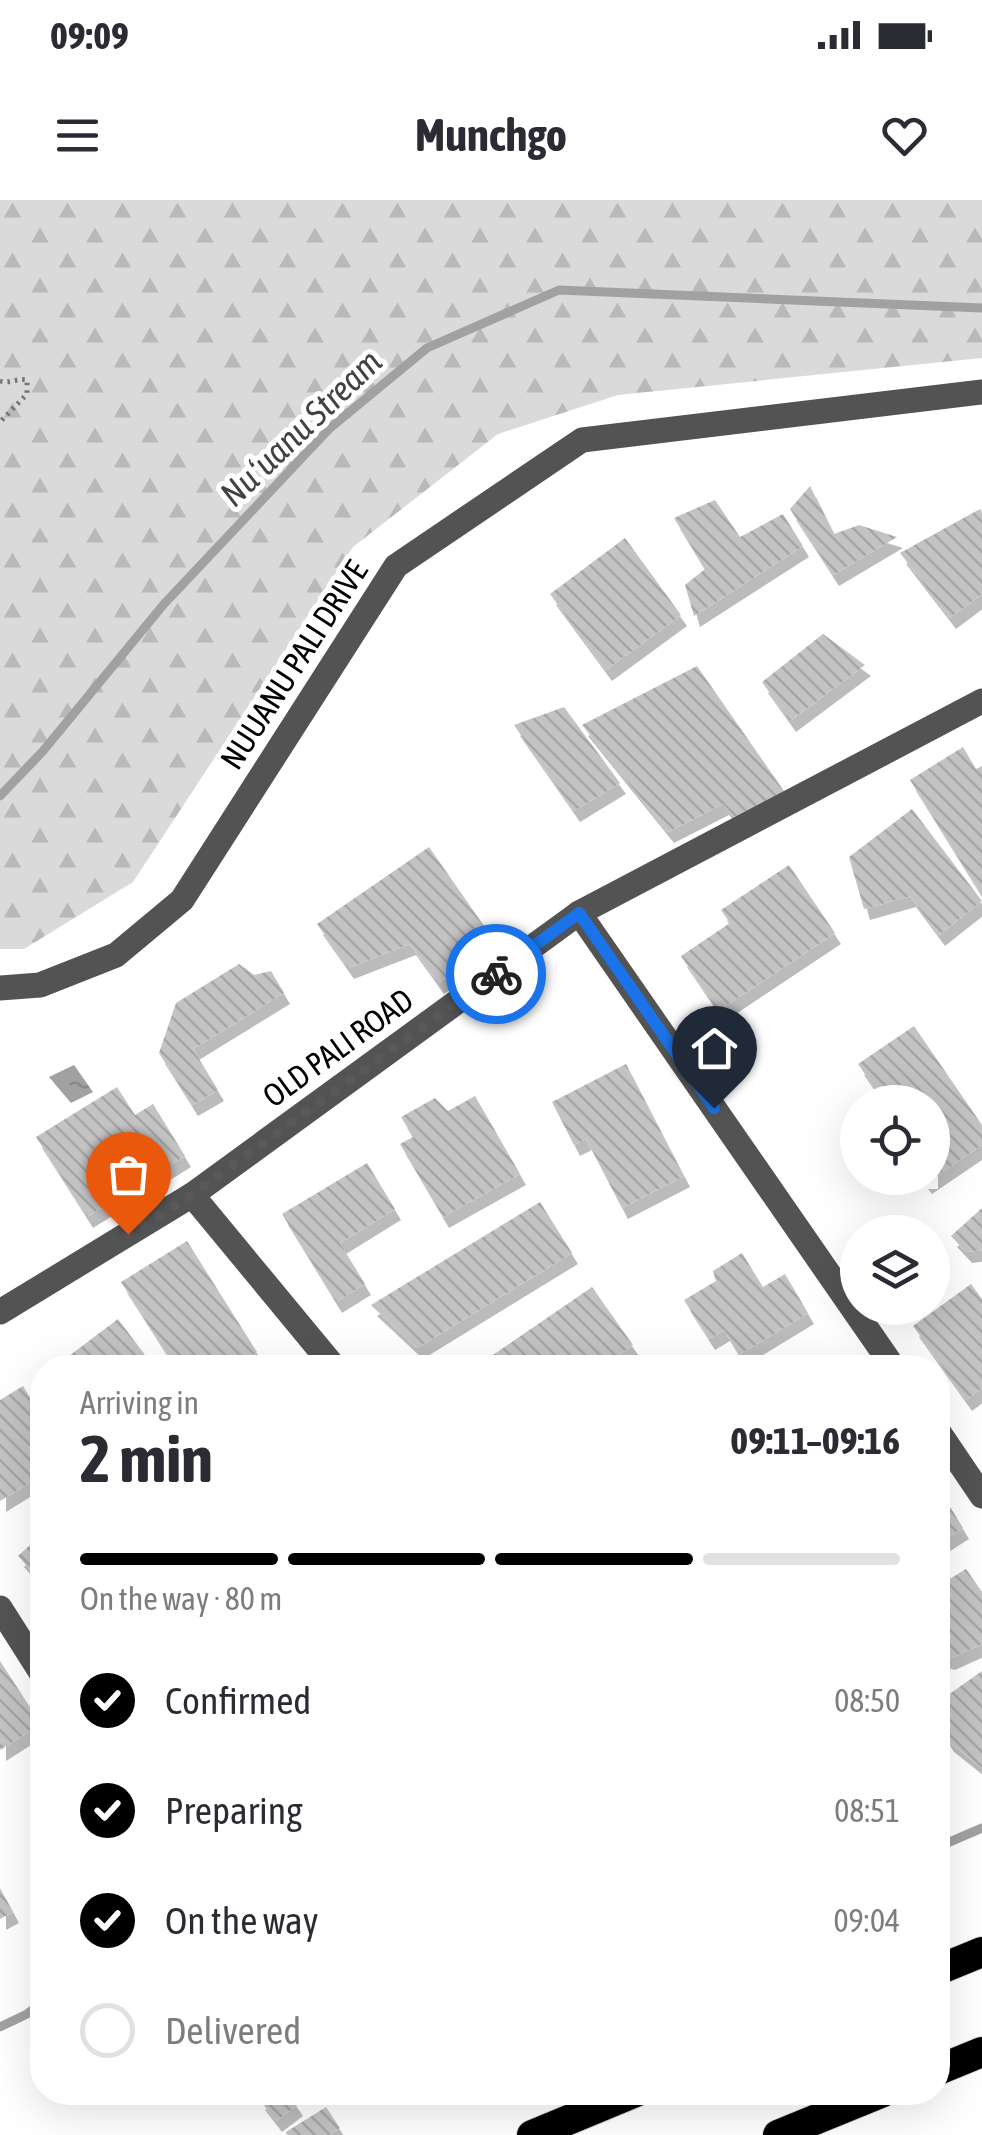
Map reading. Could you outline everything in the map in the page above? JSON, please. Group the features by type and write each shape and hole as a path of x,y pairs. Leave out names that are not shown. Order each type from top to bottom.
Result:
{"highway":[{"path":"950,1965 982,1952"},
{"path":"950,2065 982,2052"},
{"path":"532,2135 605,2105"},
{"path":"778,2135 851,2105"}],"street":[{"name":"NUUANU PALI DRIVE","path":"0,988 40,984 116,955 182,900 396,566 582,440 982,392"},
{"name":"OLD PALI ROAD","path":"0,1312 192,1195 579,913 982,701"},
{"path":"579,913 885,1355"},
{"path":"192,1195 324,1355"},
{"path":"950,1449 982,1496"},
{"path":"0,1608 30,1655"}],"path":[{"path":"0,381 27,380 27,394 0,422"}],"green space":[{"path":"0,200 982,200 982,358 618,395 498,434 353,547 133,882 24,949 0,949"}],"water":[{"path":"74,1065 93,1092 71,1103 49,1077"}],"building":[{"path":"810,486 834,534 859,525 897,537 833,575 790,509"},
{"path":"715,500 740,537 783,514 803,546 694,616 685,585 705,569 674,518"},
{"path":"980,509 982,594 950,618 900,553"},
{"path":"625,538 681,615 606,670 550,594"},
{"path":"823,634 865,665 790,721 762,682"},
{"path":"697,666 784,791 734,817 723,804 668,832 582,725"},
{"path":"564,707 620,783 574,811 514,725"},
{"path":"963,747 976,769 982,766 982,896 910,780"},
{"path":"912,809 982,901 939,935 910,896 864,909 849,857"},
{"path":"429,847 496,943 438,983 410,944 348,968 317,924"},
{"path":"789,865 835,933 718,1011 681,956 730,923 721,910"},
{"path":"239,964 254,975 271,971 284,993 193,1049 218,1090 192,1105 159,1053 176,1003"},
{"path":"914,1026 982,1125 982,1145 950,1167 950,1085 872,1085 858,1064"},
{"path":"626,1064 684,1176 622,1208 586,1139 574,1145 552,1102"},
{"path":"117,1087 135,1115 153,1104 185,1156 87,1217 36,1137"},
{"path":"475,1096 520,1174 443,1217 400,1144 413,1137 401,1117 435,1098 448,1111"},
{"path":"367,1163 395,1209 340,1243 365,1284 336,1302 282,1214"},
{"path":"540,1202 572,1253 417,1348 371,1305"},
{"path":"982,1208 982,1250 966,1252 951,1236"},
{"path":"187,1241 257,1352 168,1355 121,1282"},
{"path":"742,1253 763,1287 785,1274 808,1313 739,1355 724,1330 709,1339 684,1300 716,1281 713,1271"},
{"path":"971,1284 982,1299 982,1388 966,1400 950,1378 950,1355 934,1355 913,1326 950,1325 950,1299"},
{"path":"592,1287 633,1345 619,1355 493,1355"},
{"path":"118,1319 145,1355 70,1355"},
{"path":"23,1386 30,1397 30,1482 0,1501 0,1400"},
{"path":"950,1507 963,1528 950,1536"},
{"path":"30,1545 30,1570 18,1556"},
{"path":"966,1569 982,1592 982,1644 950,1659 950,1579"},
{"path":"0,1661 30,1707 30,1731 0,1750"},
{"path":"982,1671 982,1768 950,1743 950,1694"},
{"path":"0,1888 13,1912 0,1919"},
{"path":"264,2105 297,2105 276,2121"},
{"path":"326,2107 340,2128 329,2135 287,2135 286,2132"}],"waterway":[{"name":"Nuʻuanu Stream","path":"0,796 43,751 164,604 330,428 427,348 559,290 982,308"},
{"path":"950,1842 982,1828"},
{"path":"0,2027 30,2012"}],"way so far":[{"path":"128,1234 192,1195 496,974"}],"route":[{"path":"496,974 579,913 714,1108"}]}
